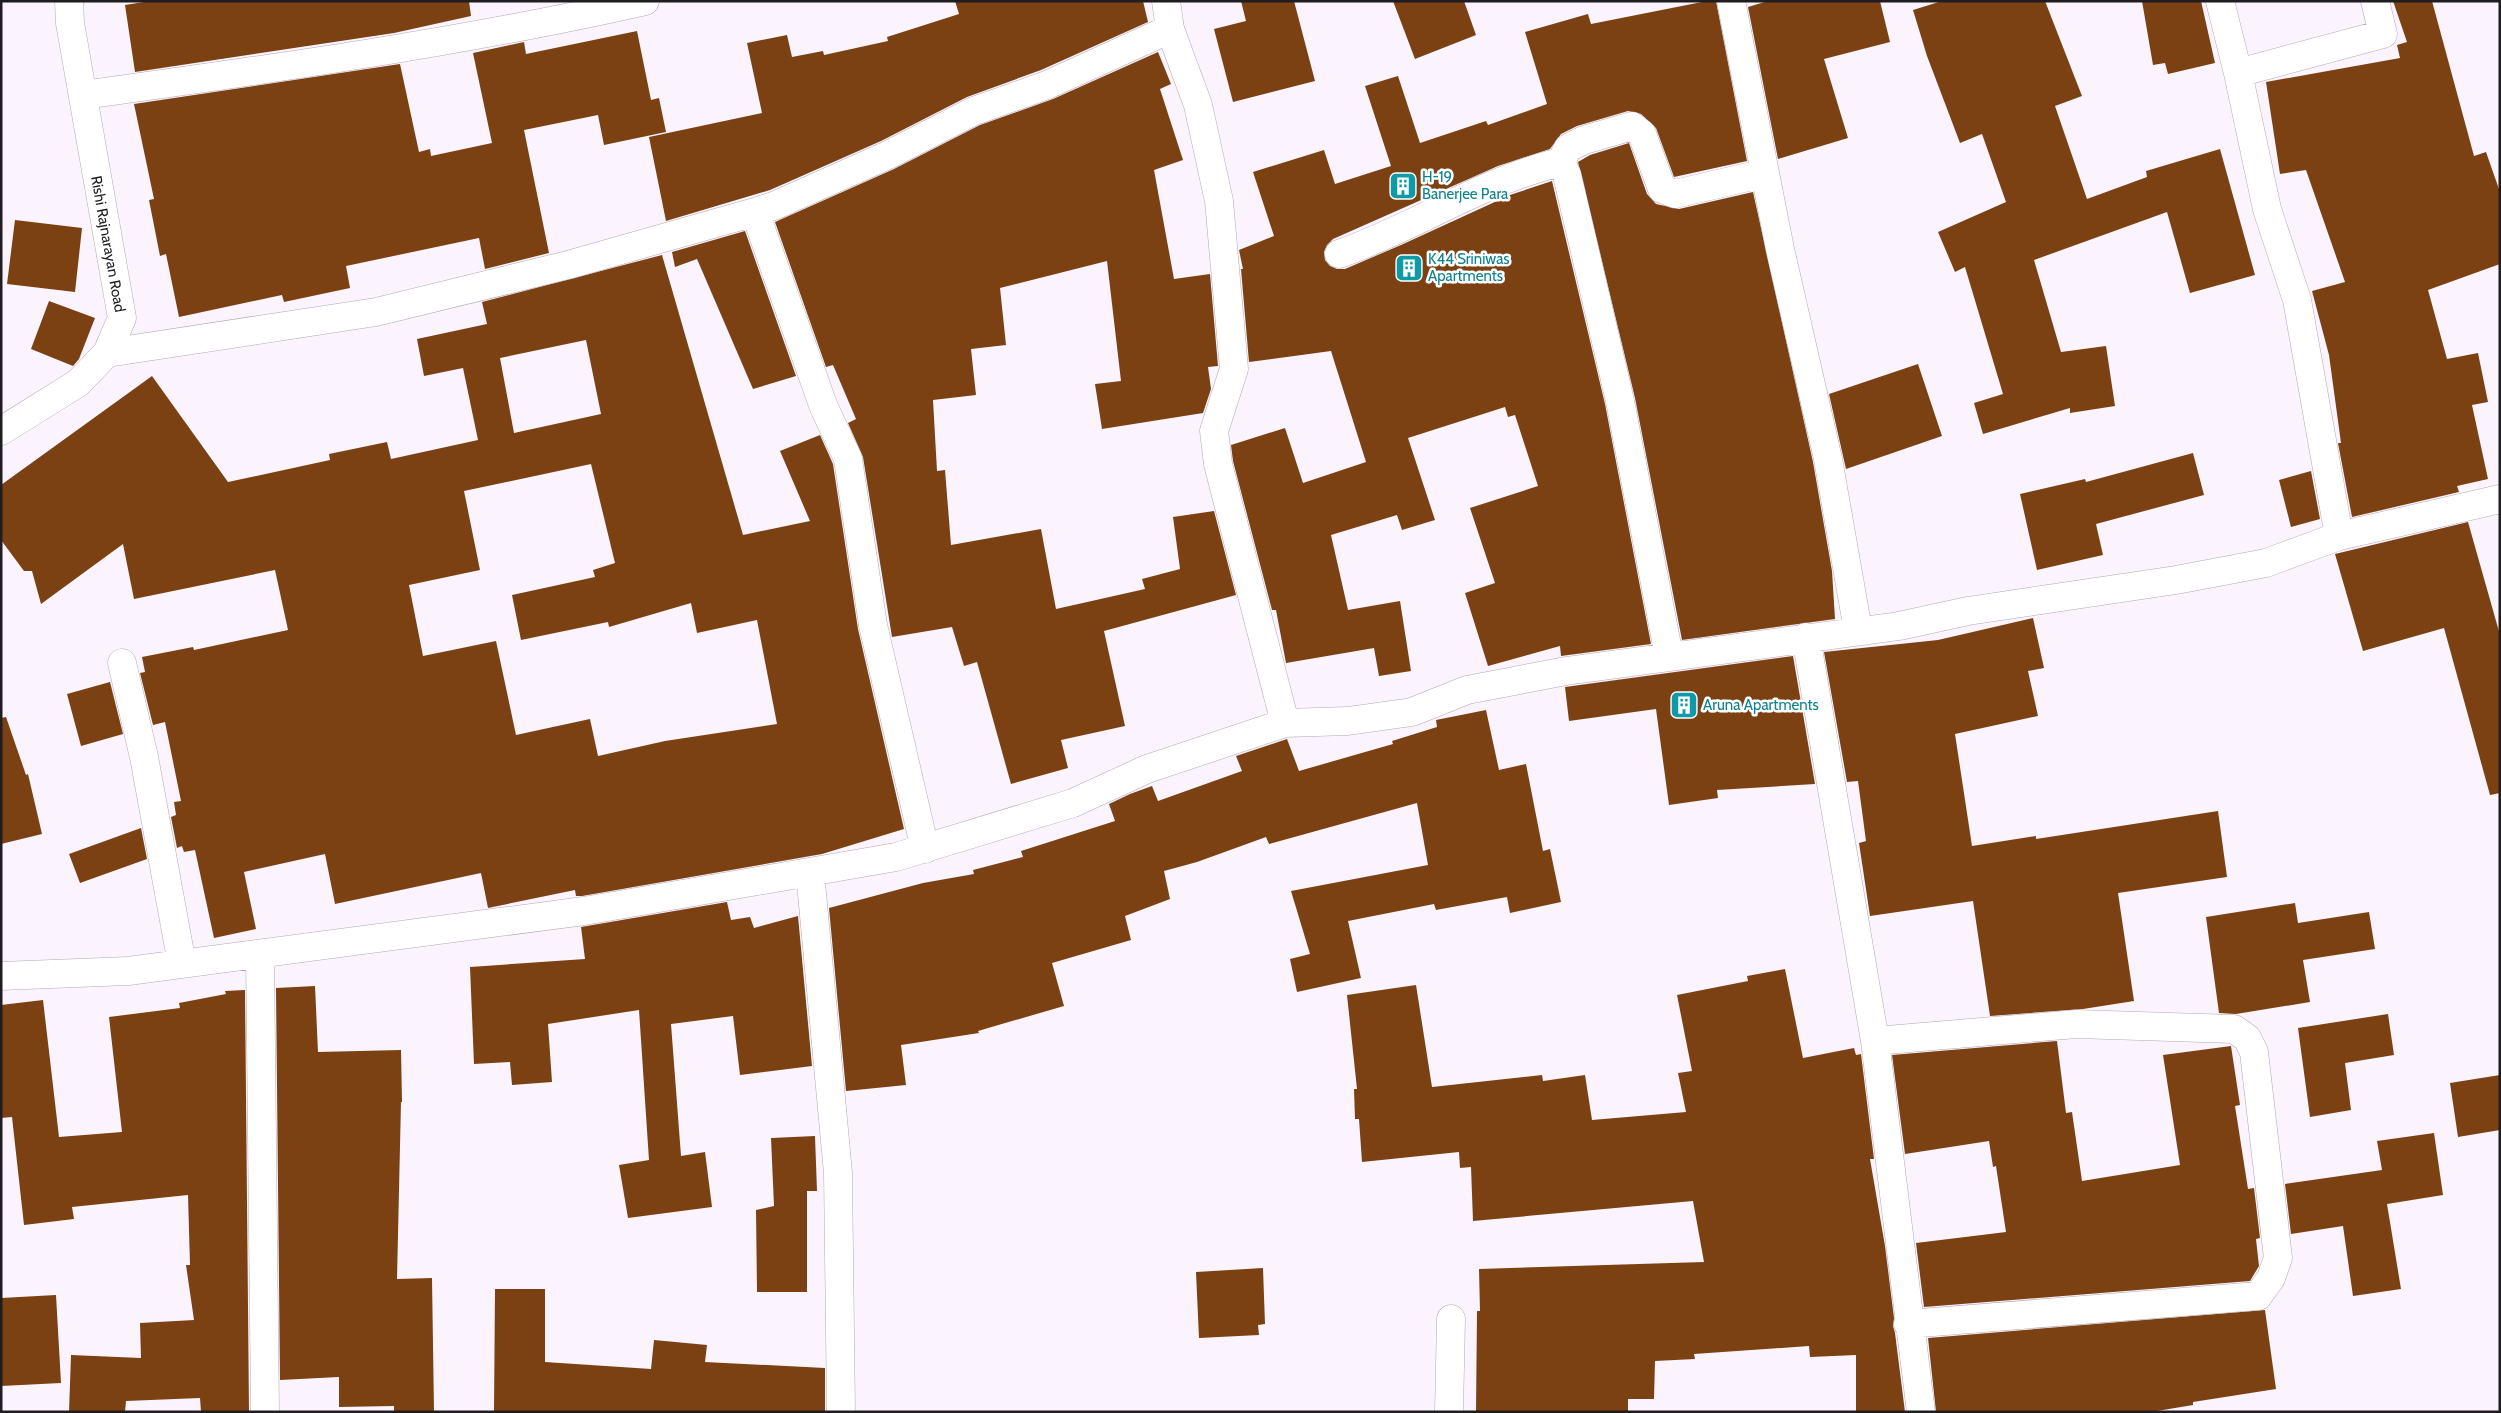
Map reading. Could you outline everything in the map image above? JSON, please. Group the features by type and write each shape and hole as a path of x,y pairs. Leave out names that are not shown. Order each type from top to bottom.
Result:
{"street":[{"name":"Rishi Rajnarayan Road","path":"1,431 78,383 107,353 122,318 70,23 69,1"},
{"path":"82,94 267,70 544,24 645,1"},
{"path":"1166,1 1170,29 1198,105 1219,201 1234,369 1214,430 1218,464 1285,723"},
{"path":"1731,1 1765,173 1828,459 1858,630"},
{"path":"2220,1 2238,73 2267,209 2297,300 2339,536"},
{"path":"2238,73 2383,34 2375,1"},
{"path":"107,353 376,312 568,265 755,212 776,205 888,155 974,111 1047,85 1170,29"},
{"path":"1339,254 1370,243 1422,217 1513,177 1561,162 1568,148 1584,140 1632,126 1642,134 1662,189 1675,194 1765,173"},
{"path":"1561,162 1567,175 1620,401 1669,656"},
{"path":"755,212 824,405 848,459 873,625 925,849"},
{"path":"1,976 128,971 584,911 896,857 1073,803 1147,769 1285,723 1348,721 1412,712 1467,690 1566,671 1806,637 1899,626 1968,611 2176,580 2266,563 2339,536 2500,499"},
{"path":"1806,637 1875,1041 1908,1324 1921,1412"},
{"path":"122,663 144,757 182,964"},
{"path":"810,872 838,1173 842,1412"},
{"path":"260,954 265,1412"},
{"path":"1875,1041 2076,1024 2234,1029 2247,1038 2254,1052 2277,1248 2278,1258 2271,1278 2258,1296 1908,1324"},
{"path":"1449,1412 1451,1319"}],"building":[{"path":"150,1 469,1 471,16 394,33 135,72 125,5"},
{"path":"955,1 1143,1 1148,22 1041,70 967,97 881,141 770,190 666,221 649,137 762,113 747,43 787,35 792,57 823,51 824,55 888,41 887,37 959,14"},
{"path":"1241,1 1294,1 1315,81 1233,102 1214,29 1246,21"},
{"path":"1393,1 1464,1 1476,35 1415,59"},
{"path":"1707,1 1716,1 1747,161 1674,177 1656,128 1641,114 1628,111 1577,126 1561,134 1550,149 1498,166 1333,239 1327,245 1324,252 1325,260 1330,266 1337,269 1345,269 1510,195 1552,181 1605,404 1651,644 1561,656 1560,646 1488,666 1465,593 1495,583 1470,508 1538,486 1515,415 1508,417 1505,407 1408,438 1435,520 1402,530 1397,515 1331,535 1348,610 1400,601 1411,671 1379,676 1374,648 1286,663 1276,610 1272,610 1233,461 1231,445 1285,428 1303,483 1366,462 1331,351 1249,362 1241,269 1243,269 1239,250 1274,236 1253,172 1324,150 1335,184 1391,166 1365,86 1398,76 1420,143 1486,121 1488,125 1547,104 1525,32 1588,14 1591,24"},
{"path":"1768,1 1880,1 1890,42 1824,59 1848,138 1778,159 1748,7"},
{"path":"1942,1 2045,1 2082,96 2055,106 2087,199 2147,177 2146,171 2220,149 2255,275 2190,293 2167,212 2034,260 2061,352 2106,346 2115,406 2070,413 2070,408 1983,434 1974,403 2003,394 1965,267 1955,272 1938,232 2006,202 1982,134 1960,143 1927,56 1913,10"},
{"path":"2142,1 2201,1 2215,63 2168,74 2165,63 2153,65"},
{"path":"2393,1 2432,1 2474,156 2486,152 2500,192 2500,264 2428,290 2447,359 2478,353 2488,402 2472,405 2488,479 2457,486 2459,492 2352,517 2338,443 2341,443 2329,355 2312,291 2345,282 2306,170 2280,174 2266,82 2400,58 2397,45 2407,42"},
{"path":"637,31 651,100 659,98 666,132 604,145 598,115 524,130 549,253 485,269 479,238 346,266 350,288 284,302 282,295 179,317 166,254 160,256 149,200 154,199 134,104 400,64 419,152 430,149 431,156 492,143 473,53 524,42 526,54"},
{"path":"1158,52 1171,84 1160,89 1183,160 1154,170 1174,279 1210,274 1218,366 1208,367 1211,389 1203,413 1102,429 1095,384 1121,381 1107,261 1000,288 1006,345 971,349 976,395 933,400 937,471 945,470 951,545 1041,529 1056,609 1145,589 1142,579 1180,569 1173,517 1214,511 1236,595 1104,631 1125,726 1061,740 1068,768 1011,784 977,662 964,666 952,627 892,637 863,457 848,423 856,419 833,365 826,367 775,222 894,169 980,125 1053,99"},
{"path":"1629,143 1647,194 1656,204 1679,209 1753,192 1813,462 1832,571 1835,619 1682,640 1635,398 1578,162 1590,155"},
{"path":"15,220 82,228 75,292 7,284"},
{"path":"745,231 796,376 753,389 697,259 675,267 672,252"},
{"path":"662,255 743,535 810,521 780,451 820,435 833,464 858,629 904,829 822,854 582,896 576,896 575,890 488,908 481,873 335,904 325,854 244,872 256,929 214,938 195,850 184,852 182,846 177,848 171,817 176,815 174,802 181,801 165,722 153,725 140,673 145,672 142,657 193,647 194,650 288,630 275,570 134,599 123,544 41,604 32,571 24,571 1,540 1,485 152,376 228,482 330,460 329,454 387,442 391,459 478,440 463,368 424,376 417,339 487,324 482,302","holes":["586,340 601,414 514,433 500,358","591,464 615,563 593,570 595,577 512,595 521,640 608,622 609,627 691,603 697,633 757,620 777,724 665,741 598,756 590,719 516,735 496,641 423,656 409,585 480,570 464,491"]},
{"path":"49,301 95,318 79,359 73,366 31,349"},
{"path":"1918,364 1942,436 1846,469 1829,394"},
{"path":"2193,453 2204,495 2096,524 2103,555 2037,570 2020,494 2085,479 2086,482"},
{"path":"2311,471 2320,519 2291,527 2279,480"},
{"path":"2468,522 2500,635 2500,793 2490,795 2444,628 2363,651 2335,554"},
{"path":"2033,618 2044,668 2028,671 2038,716 1955,734 1972,846 2036,836 2036,839 2218,811 2227,877 2118,893 2134,1001 2083,1009 1990,1016 1973,901 1870,916 1859,843 1866,841 1858,781 1847,782 1824,652 1938,640"},
{"path":"1793,656 1815,784 1717,790 1718,798 1669,805 1656,709 1569,721 1565,687"},
{"path":"110,682 123,734 81,746 67,694"},
{"path":"1486,710 1499,770 1526,764 1543,851 1550,849 1561,902 1510,913 1507,897 1436,910 1434,904 1348,921 1361,978 1297,992 1290,959 1310,954 1291,891 1428,865 1417,803 1269,844 1266,837 1197,862 1164,871 1170,899 1125,916 1131,940 1052,963 1064,1006 978,1031 979,1033 901,1045 906,1085 846,1091 829,908 923,883 974,874 973,870 1023,857 1021,851 1115,821 1109,804 1130,794 1152,786 1158,801 1242,771 1236,756 1287,739 1299,771 1393,744 1392,741 1437,727 1436,720"},
{"path":"6,717 26,775 28,774 42,834 1,844 1,718"},
{"path":"141,828 147,859 80,883 69,854"},
{"path":"727,902 731,920 750,917 754,928 798,916 812,1066 740,1075 733,1016 671,1024 681,1156 705,1152 712,1207 628,1218 619,1165 649,1160 639,1010 548,1024 552,1082 512,1085 510,1062 474,1064 470,967 585,959 581,927"},
{"path":"2295,903 2298,923 2369,912 2375,949 2303,960 2310,1002 2236,1014 2219,1013 2206,917"},
{"path":"1785,969 1803,1058 1854,1048 1856,1055 1861,1054 1874,1159 1870,1159 1885,1246 1894,1318 1893,1326 1905,1412 1856,1412 1856,1355 1810,1357 1809,1346 1694,1354 1695,1359 1655,1361 1654,1399 1628,1399 1628,1412 1476,1412 1477,1311 1480,1311 1479,1269 1704,1262 1693,1201 1473,1221 1471,1167 1460,1168 1459,1152 1362,1162 1359,1119 1355,1119 1354,1089 1357,1089 1347,995 1416,985 1432,1087 1542,1075 1543,1081 1585,1075 1592,1120 1686,1112 1678,1073 1692,1071 1677,995 1748,981 1747,976"},
{"path":"315,986 318,1052 401,1050 402,1102 397,1279 432,1278 434,1412 394,1412 394,1406 339,1407 339,1377 280,1380 276,988"},
{"path":"245,990 249,1412 201,1412 200,1398 126,1401 125,1412 69,1412 71,1355 141,1358 140,1323 194,1320 186,1265 190,1265 188,1195 72,1207 74,1219 24,1225 12,1117 1,1118 1,1005 43,1000 59,1137 122,1132 109,1017 180,1008 179,1003 226,994 225,991"},
{"path":"2388,1014 2394,1055 2345,1063 2351,1110 2310,1117 2298,1028"},
{"path":"2057,1041 2066,1113 2072,1112 2082,1181 2180,1165 2163,1055 2231,1046 2240,1105 2235,1106 2248,1189 2254,1188 2260,1238 2256,1239 2259,1266 2250,1281 1924,1307 1916,1243 2006,1232 1996,1166 1993,1167 1989,1141 1905,1154 1892,1055"},
{"path":"2500,1075 2500,1130 2458,1137 2450,1083"},
{"path":"2434,1133 2443,1195 2387,1204 2401,1289 2353,1296 2343,1226 2291,1234 2285,1184 2382,1170 2377,1141"},
{"path":"815,1136 817,1191 807,1191 807,1292 757,1292 756,1210 774,1206 771,1138"},
{"path":"1263,1268 1265,1324 1258,1325 1259,1335 1199,1338 1196,1272"},
{"path":"495,1289 545,1289 545,1362 651,1369 654,1340 707,1345 705,1362 825,1368 825,1412 494,1412"},
{"path":"56,1295 61,1383 1,1386 1,1298"},
{"path":"2265,1310 2276,1389 2193,1402 2193,1405 2151,1412 1936,1412 1928,1338"}],"place":[{"name":"H-19 Banerjee Para","path":"1403,186"},
{"name":"K44 Sriniwas Apartments","path":"1409,268"},
{"name":"Aruna Apartments","path":"1684,705"}]}
